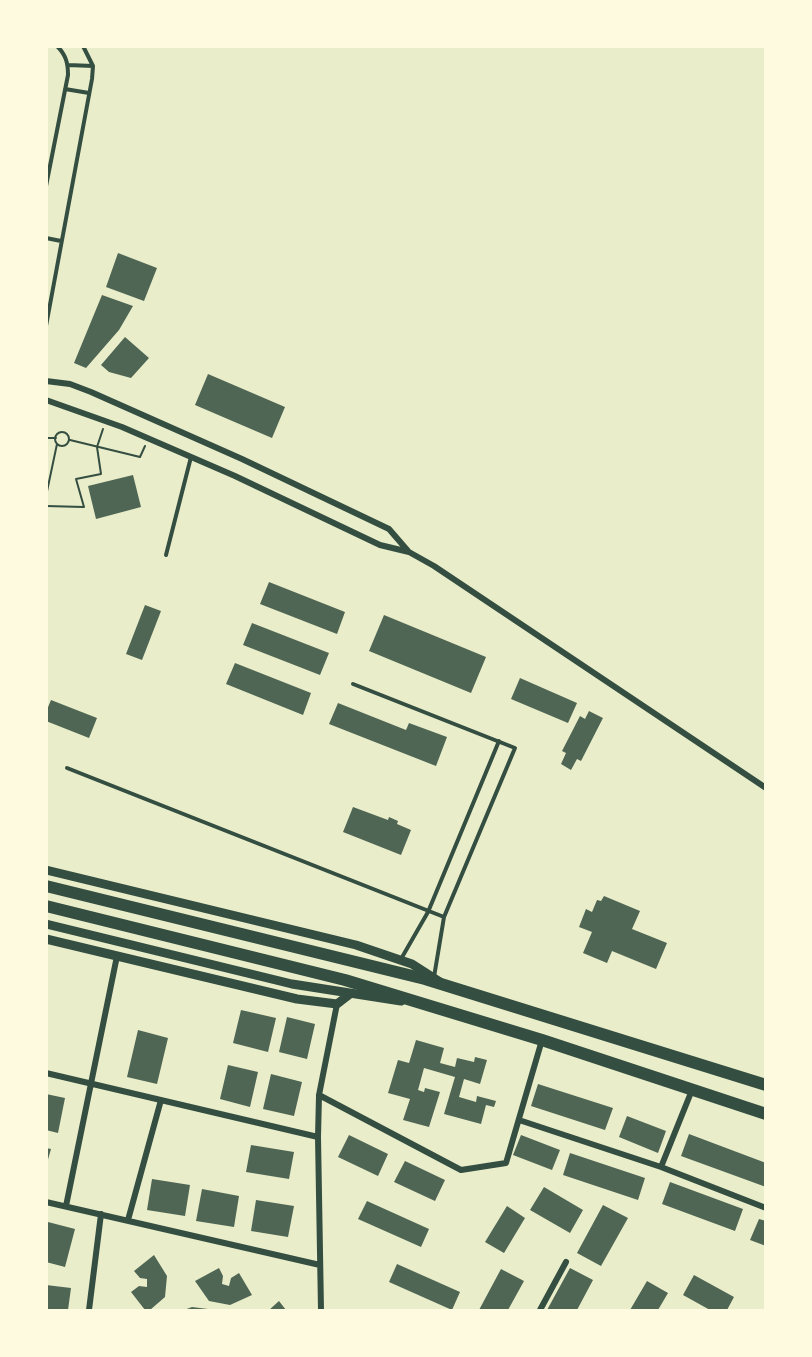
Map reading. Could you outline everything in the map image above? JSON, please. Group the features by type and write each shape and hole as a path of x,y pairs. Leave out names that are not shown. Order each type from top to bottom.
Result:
{"highway":[{"path":"46,886 354,961 444,986 765,1085"},
{"path":"46,906 345,980 436,1006 765,1114"}],"street":[{"path":"46,381 70,384 91,392 242,459 389,529 409,552"},
{"path":"46,400 149,438 380,545 409,552 434,566 765,788"},
{"path":"46,870 356,945 412,964 434,976 444,986"},
{"path":"46,924 292,984 436,1006"},
{"path":"46,939 297,999 336,1004 350,994"},
{"path":"66,1206 117,957"},
{"path":"321,1311 319,1095 336,1004"},
{"path":"319,1095 461,1170 506,1163 542,1040"},
{"path":"46,1073 318,1137"},
{"path":"661,1167 692,1089"},
{"path":"128,1220 161,1100"},
{"path":"519,1120 661,1167 765,1208"},
{"path":"46,1202 320,1265"},
{"path":"89,1311 101,1214"},
{"path":"540,1311 566,1262"}],"lane":[{"path":"46,186 68,64 57,46"},
{"path":"46,326 93,66 83,46"},
{"path":"68,64 93,66"},
{"path":"65,89 89,93"},
{"path":"46,238 61,241"},
{"path":"166,555 191,457"},
{"path":"354,684 516,748 444,917 434,976"},
{"path":"400,960 428,912 498,741"},
{"path":"67,768 444,917"}],"path":[{"path":"46,506 84,507 76,480 101,474 97,447 106,421"},
{"path":"46,496 57,434 64,432 68,434 70,440"},
{"path":"46,438 56,438"},
{"path":"70,440 140,457 149,438"},
{"path":"57,444 65,446 70,440"}],"building":[{"path":"118,253 157,268 144,301 106,287"},
{"path":"102,295 133,306 119,330 86,368 74,363"},
{"path":"125,337 149,358 131,378 109,372 101,365"},
{"path":"208,374 285,407 272,438 195,405"},
{"path":"133,475 141,507 96,519 88,486"},
{"path":"269,582 345,612 337,634 260,604"},
{"path":"145,605 161,611 142,660 126,654"},
{"path":"384,615 486,657 471,693 369,651"},
{"path":"252,623 329,653 320,675 243,645"},
{"path":"235,663 311,693 303,715 226,684"},
{"path":"520,678 577,703 568,723 511,699"},
{"path":"51,700 97,718 89,738 46,721 46,712"},
{"path":"338,703 406,730 409,723 447,737 436,766 329,724"},
{"path":"589,711 603,718 581,761 577,759 571,770 561,764 566,753 562,751 580,716 585,719"},
{"path":"353,807 388,820 389,817 398,821 397,824 411,830 401,855 343,832"},
{"path":"604,896 640,911 632,929 667,943 656,969 612,951 607,963 583,953 592,932 579,927 586,909 592,912 597,900 601,901"},
{"path":"241,1010 276,1018 268,1052 233,1043"},
{"path":"287,1017 315,1024 307,1059 279,1052"},
{"path":"138,1030 168,1038 157,1084 127,1077"},
{"path":"416,1040 444,1048 440,1063 455,1067 457,1058 474,1062 475,1057 487,1060 480,1084 464,1079 459,1097 476,1102 477,1096 496,1101 494,1107 486,1105 481,1124 444,1114 455,1077 424,1068 418,1090 424,1092 425,1088 440,1092 429,1127 403,1120 410,1099 388,1093 398,1060 409,1063"},
{"path":"228,1065 258,1072 250,1107 220,1099"},
{"path":"271,1074 302,1082 294,1116 263,1109"},
{"path":"538,1084 613,1108 605,1130 531,1106"},
{"path":"46,1094 65,1098 58,1133 46,1130"},
{"path":"627,1116 666,1131 658,1153 619,1137"},
{"path":"689,1134 766,1163 766,1187 681,1156"},
{"path":"349,1135 388,1154 378,1176 338,1157"},
{"path":"521,1135 560,1150 552,1170 513,1155"},
{"path":"251,1145 294,1152 289,1179 246,1172"},
{"path":"46,1148 51,1149 47,1163 46,1163"},
{"path":"570,1153 645,1178 638,1200 563,1175"},
{"path":"405,1161 445,1180 435,1201 394,1182"},
{"path":"152,1179 190,1185 185,1216 147,1210"},
{"path":"670,1182 743,1209 735,1231 662,1204"},
{"path":"544,1187 583,1210 570,1233 530,1210"},
{"path":"202,1189 239,1196 234,1227 196,1221"},
{"path":"256,1200 294,1206 288,1237 251,1231"},
{"path":"367,1201 429,1229 421,1247 358,1219"},
{"path":"603,1205 628,1218 601,1266 577,1253"},
{"path":"507,1206 525,1218 504,1253 485,1242"},
{"path":"759,1219 766,1221 766,1246 750,1240"},
{"path":"48,1222 75,1229 65,1267 46,1262"},
{"path":"154,1255 167,1276 165,1297 150,1310 145,1310 131,1292 139,1286 147,1287 147,1279 140,1278 134,1271"},
{"path":"397,1264 460,1292 452,1310 389,1282"},
{"path":"219,1268 223,1276 222,1284 229,1286 231,1278 239,1273 252,1295 230,1305 209,1301 195,1281"},
{"path":"570,1268 593,1280 577,1310 547,1310"},
{"path":"501,1269 524,1281 508,1310 479,1310"},
{"path":"694,1275 734,1297 727,1310 710,1310 683,1295"},
{"path":"647,1281 668,1293 658,1310 630,1310"},
{"path":"46,1285 71,1288 68,1310 46,1310"},
{"path":"279,1301 286,1310 269,1310"},
{"path":"192,1307 208,1309 208,1310 184,1310"}]}
